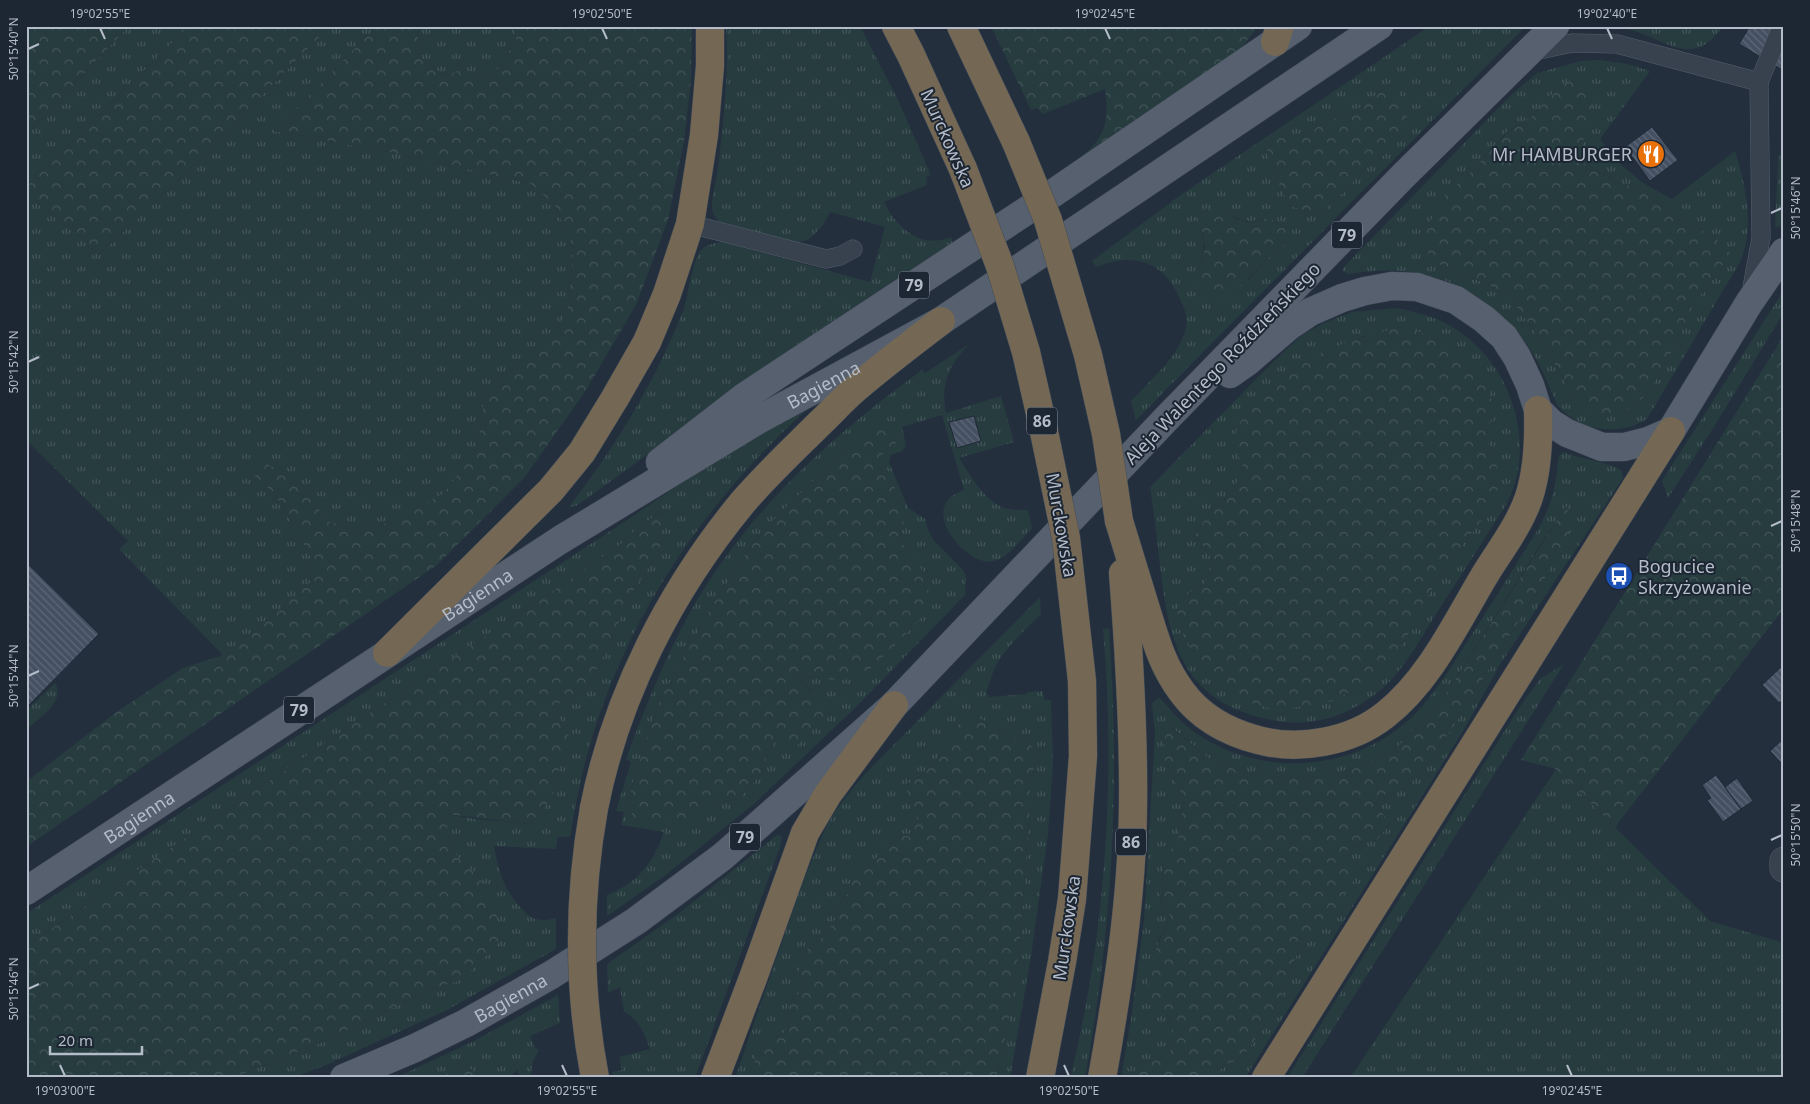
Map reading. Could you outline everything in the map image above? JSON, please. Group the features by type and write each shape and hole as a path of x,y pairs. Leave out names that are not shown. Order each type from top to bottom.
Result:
{"highway":[{"path":"387,653 551,490 582,452 647,342 668,294 690,224 704,135 710,66 710,26"},
{"name":"Murckowska","path":"896,26 963,169 1000,266 1026,352 1066,538 1082,682 1083,756 1072,899 1062,962 1044,1049"},
{"name":"86","path":"961,26 1016,142 1048,220 1088,355 1106,434 1119,521 1135,604 1131,690 1133,809 1123,944 1102,1078"},
{"path":"595,1078 586,1014 582,926 588,841 594,808 611,741 628,694 644,658 680,590 711,544 744,501 772,469 854,390 941,321"},
{"path":"1135,604 1163,662 1188,699 1204,716 1223,728 1272,743 1294,744 1325,741 1363,728 1384,716 1416,686 1513,528 1528,498 1535,473 1539,437 1538,410"},
{"path":"1266,1078 1671,432"},
{"path":"715,1078 805,833 828,794 894,705"},
{"path":"1033,1078 1044,1049"},
{"name":"86","path":"1040,1078 1044,1049"}],"main road":[{"name":"79","path":"560,540 744,398 1055,192 1278,34 1298,26"},
{"name":"79","path":"941,321 1379,26"},
{"name":"Aleja Walentego Roździeńskiego","path":"894,705 1167,418 1404,175 1555,26"},
{"path":"1167,418 1247,362 1310,312 1342,298 1365,291 1392,286 1417,287 1456,300 1484,319 1504,337 1517,357 1530,385 1538,410 1551,423 1567,433 1602,448 1624,447 1648,441 1671,432 1748,303 1784,252"},
{"name":"Bagienna","path":"26,890 560,540 758,420 941,321"},
{"name":"Bagienna","path":"344,1078 415,1048 515,996 636,921 722,857 894,705"},
{"path":"26,882 58,870"}],"street":[{"path":"1784,861 1784,868"}],"lane":[{"path":"1748,303 1761,238 1760,82 1782,26"},
{"path":"1527,53 1572,43 1617,44 1760,82"},
{"path":"690,224 826,259 840,256 854,249"}],"green space":[{"path":"26,26 129,26 26,135"},
{"path":"129,26 189,26 26,187 26,135"},
{"path":"189,26 330,26 202,157 99,255 71,227 26,196 26,187"},
{"path":"330,26 377,26 274,131 421,158 531,184 556,207 574,249 567,315 525,360 486,387 477,448 444,494 388,523 355,529 327,521 297,480 249,471 275,494 311,557 310,583 263,625 223,655 119,549 128,541 26,440 26,196 71,227 99,255 202,157"},
{"path":"377,26 417,26 419,52 426,68 449,75 463,68 476,76 493,77 516,40 515,26 692,26 691,81 684,141 668,220 636,305 585,392 524,478 437,565 26,847 26,782 115,713 183,668 223,655 263,625 310,583 311,557 275,494 249,471 265,463 297,480 327,521 355,529 388,523 444,493 477,448 486,387 525,360 567,315 574,249 556,207 531,184 421,158 274,131"},
{"path":"417,26 515,26 516,40 493,77 476,76 463,68 450,75 426,68 419,52"},
{"path":"726,26 860,26 898,100 931,175 926,177 927,185 884,202 895,220 911,234 930,241 951,237 954,244 707,411 576,506 569,507 619,436 648,386 684,308 693,269 702,249 709,245 723,242 870,282 885,227 830,212 823,225 814,235 807,240 791,243 720,223 714,215 712,205 726,93"},
{"path":"991,26 1258,26 1228,62 1063,178 1060,171 1083,155 1099,139 1106,118 1105,89 1043,114 1037,108 1031,110"},
{"path":"1430,26 1526,26 1136,420 1131,401 1163,368 1177,349 1186,328 1186,314 1173,286 1165,275 1156,268 1135,260 1110,262 1096,267 1092,261 1182,194","holes":["1385,88 1386,153 1365,169 1321,215 1290,206 1270,166 1282,136 1313,130 1329,120 1353,113","1203,209 1225,209 1243,221 1265,219 1291,240 1272,254 1248,280 1199,266 1204,241 1195,217"]},
{"path":"1605,26 1723,26 1712,39 1702,46 1691,49 1669,45 1629,29"},
{"path":"1600,60 1628,64 1650,71 1600,139 1619,163 1643,183 1672,199 1735,151 1743,178 1747,206 1747,235 1740,262 1647,419 1636,425 1624,428 1600,429 1577,421 1567,414 1558,406 1535,357 1517,333 1498,313 1477,297 1455,284 1431,276 1405,271 1348,274 1342,269 1511,95 1537,73 1581,61","holes":["1548,97 1585,130 1577,159 1620,183 1640,189 1666,210 1715,238 1717,274 1695,302 1664,367 1645,396 1622,415 1574,399 1547,350 1509,295 1469,276 1445,268 1468,175 1507,132 1534,115"]},
{"path":"1574,77 1595,96 1578,160 1620,183 1640,189 1666,210 1715,238 1730,253 1717,274 1695,302 1664,367 1645,396 1622,415 1593,418 1574,399 1547,350 1509,295 1469,276 1445,268 1428,256 1425,233 1441,199 1468,175 1508,132 1534,115 1548,97"},
{"path":"1385,88 1398,89 1407,118 1402,136 1386,153 1365,169 1321,215 1290,206 1270,166 1267,148 1282,136 1313,130 1329,120 1353,113"},
{"path":"1784,149 1784,223 1776,227 1778,166 1779,157"},
{"path":"1203,209 1225,209 1237,220 1247,222 1265,219 1289,223 1291,240 1272,254 1233,294 1218,297 1205,293 1197,286 1199,266 1205,248 1203,232 1195,226 1195,217"},
{"path":"1784,290 1784,312 1668,498 1662,481"},
{"path":"1397,308 1420,313 1441,321 1462,333 1480,349 1495,368 1507,389 1515,412 1519,435 1519,459 1515,483 1506,505 1412,653 1387,684 1363,703 1336,716 1307,722 1277,721 1246,713 1221,702 1202,686 1187,668 1177,647 1169,622 1150,487 1303,334 1326,322 1352,312","holes":["1364,336 1433,338 1455,357 1495,410 1485,437 1495,458 1492,508 1451,559 1427,597 1210,680 1184,636 1182,598 1205,583 1212,559 1195,535 1212,509 1232,494 1243,467 1235,443 1278,381 1315,356"]},
{"path":"1406,326 1433,338 1483,378 1495,410 1485,437 1495,458 1500,481 1492,508 1451,559 1427,597 1403,644 1371,677 1335,701 1286,709 1268,708 1233,697 1210,680 1184,637 1177,612 1182,598 1205,583 1212,559 1195,535 1212,509 1232,494 1243,467 1235,442 1237,430 1243,417 1253,404 1278,380 1304,362 1349,342"},
{"path":"1784,335 1784,608 1615,827 1556,769 1521,760"},
{"path":"968,345 951,368 945,384 944,403 946,413 1001,396 1014,442 959,458 978,486 990,499 1007,509 1028,510 1032,528 1010,552 994,561 975,558 965,551 948,531 944,520 944,510 948,500 964,490 942,415 902,427 906,446 902,451 891,455 889,462 908,508 925,519 934,541 963,570 966,576 965,595 857,706 755,803 667,874 607,916 607,895 636,878 650,862 664,832 621,825 624,812 616,811 631,762 626,759 654,686 688,616 710,579 735,544 791,480 854,423 922,370 925,373","holes":["895,445 881,455 887,472 907,512 898,539 914,557 912,628 893,645 819,679 800,674 797,675 798,681 811,690 775,741 767,755 761,774 739,799 707,803 652,822 634,820 628,804 634,778 660,700 712,606 751,546 781,512 847,448"]},
{"path":"811,406 773,441 738,479 676,561 649,605 625,651 605,699 586,759 570,837 558,837 556,849 494,846 506,887 521,908 528,915 539,920 556,918 556,949 447,1010 326,1065 292,1078 232,1078 322,1042 428,991 463,979 480,878 451,850 445,814 532,824 552,797 560,763 572,743 561,723 557,704 573,700 589,685 610,643 630,596 660,549 661,512 640,526 621,544 556,589 26,946 26,914 615,528 756,433"},
{"path":"887,426 898,433 895,445 882,455 887,472 907,512 898,539 914,557 926,577 929,594 925,614 873,667 845,680 819,679 800,674 797,675 798,681 821,698 824,718 795,748 775,741 767,755 761,774 739,799 707,803 704,813 688,823 666,824 634,820 628,804 634,778 660,700 712,606 751,546 781,512 867,430"},
{"path":"1564,452 1618,468 1622,471 1623,478 1501,663 1463,731 1245,1078 1210,1078 1228,1063 1240,1061 1267,1022 1284,991 1299,948 1313,939 1347,850 1360,843 1377,840 1389,825 1376,802 1383,795 1401,791 1422,772 1451,730 1547,575 1566,507 1446,694 1400,745 1363,766 1323,776 1287,778 1246,774 1210,759 1170,726 1165,760 1184,799 1178,839 1164,862 1160,900 1171,918 1158,941 1165,1010 1173,1027 1175,1047 1158,1060 1139,1062 1132,1078 1121,1078 1144,920 1155,733 1152,703 1158,698 1161,699 1190,729 1216,745 1245,756 1274,762 1304,763 1334,759 1362,750 1389,735 1413,716 1433,693 1534,536 1542,522 1554,489 1559,455"},
{"path":"1566,506 1573,524 1547,575 1451,730 1422,772 1401,791 1383,795 1376,802 1389,824 1377,840 1360,843 1347,850 1355,878 1330,917 1313,939 1299,948 1284,991 1267,1022 1240,1061 1228,1063 1210,1078 1132,1078 1139,1062 1158,1060 1175,1047 1173,1028 1168,1016 1165,1011 1146,996 1154,956 1171,918 1160,900 1164,861 1178,839 1184,799 1165,760 1164,741 1169,726 1210,759 1246,774 1287,778 1323,776 1363,766 1400,745 1446,694"},
{"path":"662,512 660,549 630,596 610,643 589,685 573,700 557,704 561,723 573,743 560,763 552,797 532,824 445,814 451,850 480,878 497,916 498,944 463,979 428,991 322,1042 232,1078 26,1078 26,946 556,589 621,544 640,526"},
{"path":"1040,597 1041,614 1017,638 1001,658 986,692 989,697 1042,691 1045,700 1051,700 1053,764 1048,834 1031,956 1010,1078 996,1078 1009,1021 1019,951 1030,809 1030,783 1037,757 1028,739 1007,738 998,727 955,726 931,767 907,784 920,816 910,836 851,879 849,893 840,902 835,920 825,935 807,950 799,969 802,983 800,993 791,1001 788,1011 789,1022 785,1032 759,1044 754,1078 735,1078 802,884 827,825 836,810 865,774"},
{"path":"1109,628 1114,742 1114,798 1108,909 1095,1021 1085,1078 1070,1078 1092,968 1100,912 1105,855 1108,741 1103,629"},
{"path":"1564,664 1302,1078 1287,1078 1519,708 1540,679"},
{"path":"55,683 57,697 54,703 44,715 26,730 26,711"},
{"path":"977,717 998,727 1007,738 1028,739 1037,757 1030,783 1030,809 1019,951 1009,1021 996,1078 754,1078 755,1055 759,1044 785,1032 789,1022 788,1011 791,1001 800,993 802,983 799,969 807,950 825,935 835,920 840,902 849,893 851,879 858,866 873,863 892,836 910,836 920,816 907,802 907,784 931,767 955,726"},
{"path":"1556,769 1710,921 1784,943 1784,1078 1350,1078"},
{"path":"777,835 782,836 780,847 695,1078 613,1078 612,1072 622,1070 619,1057 650,1049 638,1023 624,1012 620,987 608,993 607,964 678,914"},
{"path":"558,995 560,1023 530,1036 535,1048 539,1050 533,1061 530,1078 520,1078 518,1070 507,1078 481,1078 465,1064 440,1078 395,1078 474,1041"},
{"path":"465,1064 481,1078 440,1078"}],"building":[{"path":"1750,26 1784,26 1784,71 1739,44"},
{"name":"Mr HAMBURGER","path":"1652,127 1678,160 1650,181 1625,147"},
{"path":"974,416 981,441 957,448 949,422"},
{"path":"26,562 99,634 26,708"},
{"path":"1782,666 1784,699 1779,703 1762,685"},
{"path":"1784,738 1784,766 1770,751"},
{"path":"1716,775 1741,809 1723,822 1707,800 1711,798 1702,785"},
{"path":"1737,778 1753,801 1741,809 1725,787"}],"place":[{"name":"Mr HAMBURGER","path":"1651,154"},
{"name":"Bogucice Skrzyżowanie","path":"1619,576"}]}
